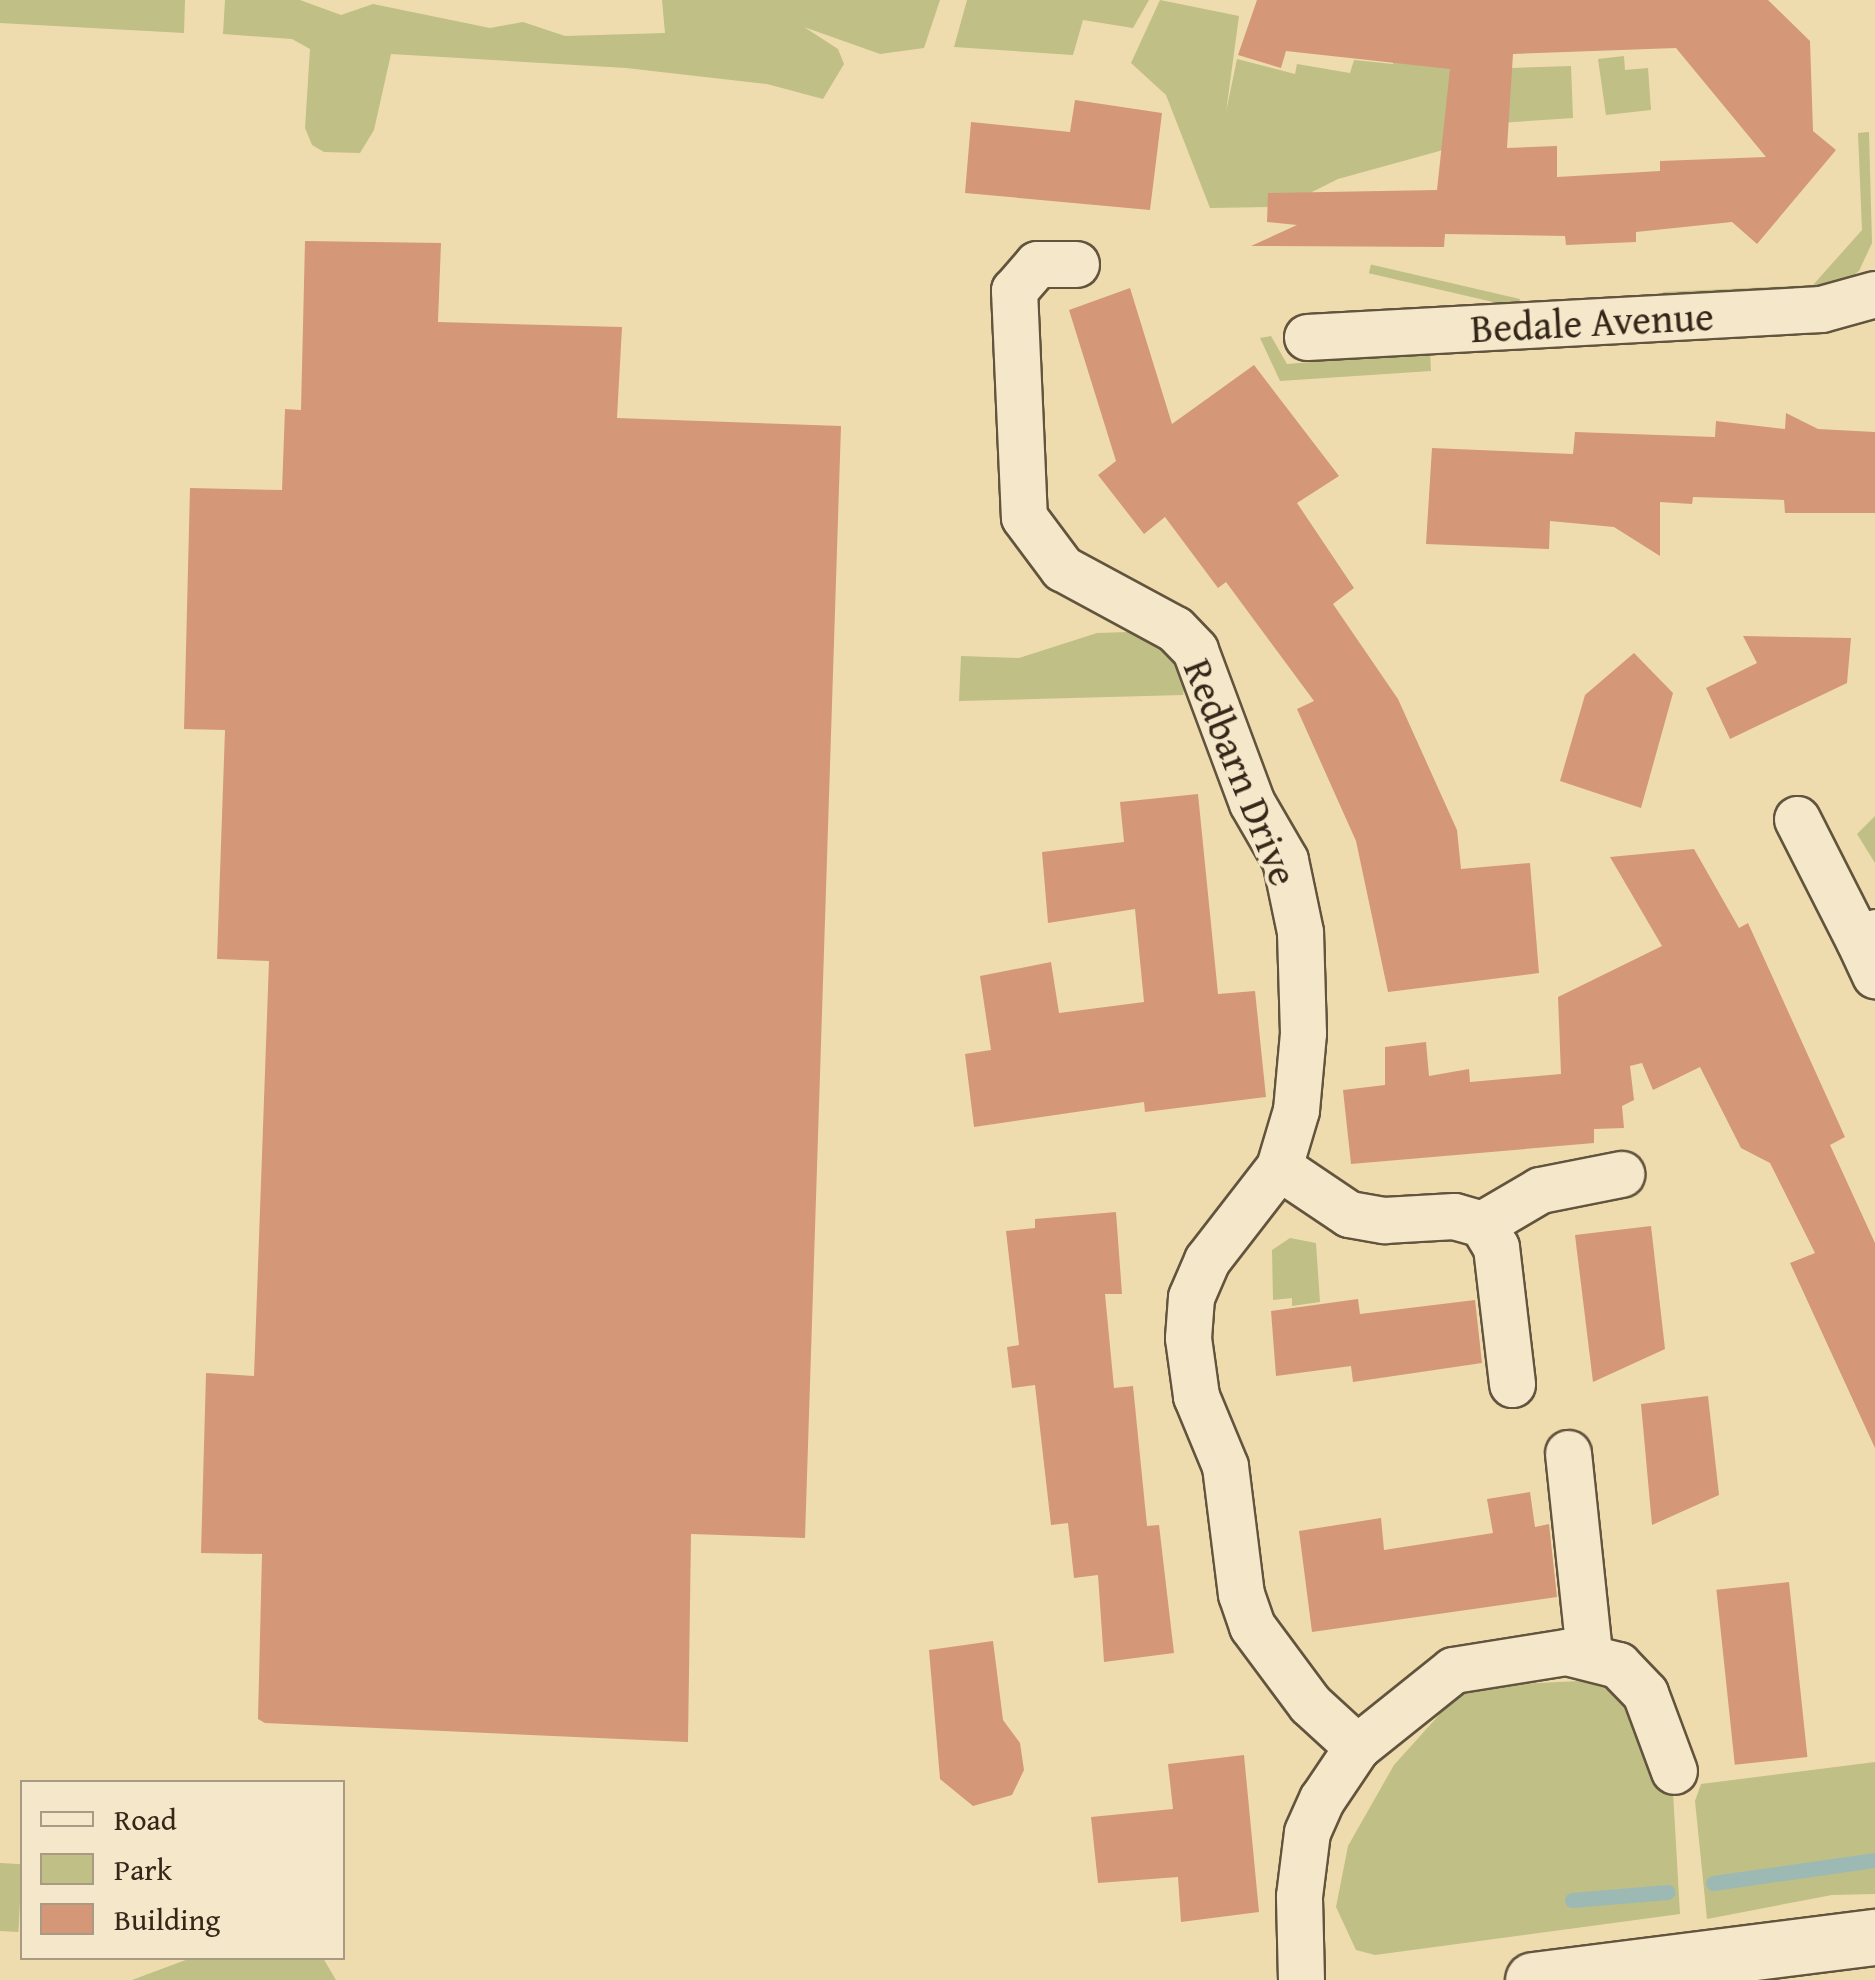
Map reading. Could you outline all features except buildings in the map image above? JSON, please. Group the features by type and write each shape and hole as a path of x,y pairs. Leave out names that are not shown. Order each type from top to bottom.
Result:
{"street":[{"name":"Redbarn Drive","path":"1076,264 1037,264 1014,290 1024,517 1062,568 1175,629 1195,650 1252,803 1285,860 1300,932 1304,1032 1296,1110 1279,1168 1206,1260 1191,1298 1194,1376 1225,1466 1241,1594 1252,1626 1310,1704 1357,1747"},
{"name":"Bedale Avenue","path":"1307,338 1820,309 1875,294"},
{"path":"1797,819 1870,950"},
{"path":"1279,1168 1349,1214 1384,1220 1454,1216 1482,1224 1496,1247 1512,1384"},
{"path":"1482,1224 1540,1190 1621,1174"},
{"path":"1568,1453 1589,1654"},
{"path":"1301,1980 1307,1832 1357,1747 1453,1670 1512,1656 1589,1654 1618,1665 1645,1693 1674,1771"},
{"path":"1533,1980 1875,1936"}],"green space":[{"path":"0,0 185,0 184,33 0,23"},
{"path":"225,0 300,0 341,15 373,4 490,28 523,22 565,36 665,33 662,0 940,0 924,48 880,54 804,27 838,49 844,64 823,99 767,84 626,68 391,54 374,130 360,153 324,152 312,145 305,128 310,49 292,39 223,34"},
{"path":"967,0 1149,0 1133,28 1083,20 1073,55 954,47"},
{"path":"1160,0 1239,16 1226,112 1237,59 1295,74 1297,64 1350,73 1354,60 1393,64 1395,55 1480,69 1571,66 1573,118 1483,124 1483,139 1338,179 1298,199 1270,207 1210,208 1166,95 1131,63"},
{"path":"1624,56 1625,70 1648,68 1651,110 1606,115 1598,59"},
{"path":"1869,132 1872,243 1859,271 1842,284 1663,302 1663,292 1813,285 1862,230 1858,133"},
{"path":"1371,265 1520,299 1518,308 1369,273"},
{"path":"1271,336 1287,364 1430,352 1431,371 1280,381 1260,338"},
{"path":"1128,632 1169,648 1186,677 1183,695 959,701 961,656 1019,658 1097,633"},
{"path":"1875,816 1875,863 1857,834"},
{"path":"1290,1238 1316,1243 1320,1302 1292,1306 1292,1298 1273,1300 1272,1250"},
{"path":"1599,1680 1629,1706 1673,1792 1680,1914 1375,1955 1356,1950 1336,1907 1348,1846 1394,1765 1439,1715 1439,1701 1463,1687"},
{"path":"1875,1762 1875,1894 1832,1895 1707,1919 1695,1801 1701,1784"},
{"path":"0,1863 20,1864 18,1932 0,1931"},
{"path":"186,1960 324,1960 336,1980 132,1980"}],"waterway":[{"path":"1713,1883 1875,1860"},
{"path":"1572,1900 1668,1892"}]}
